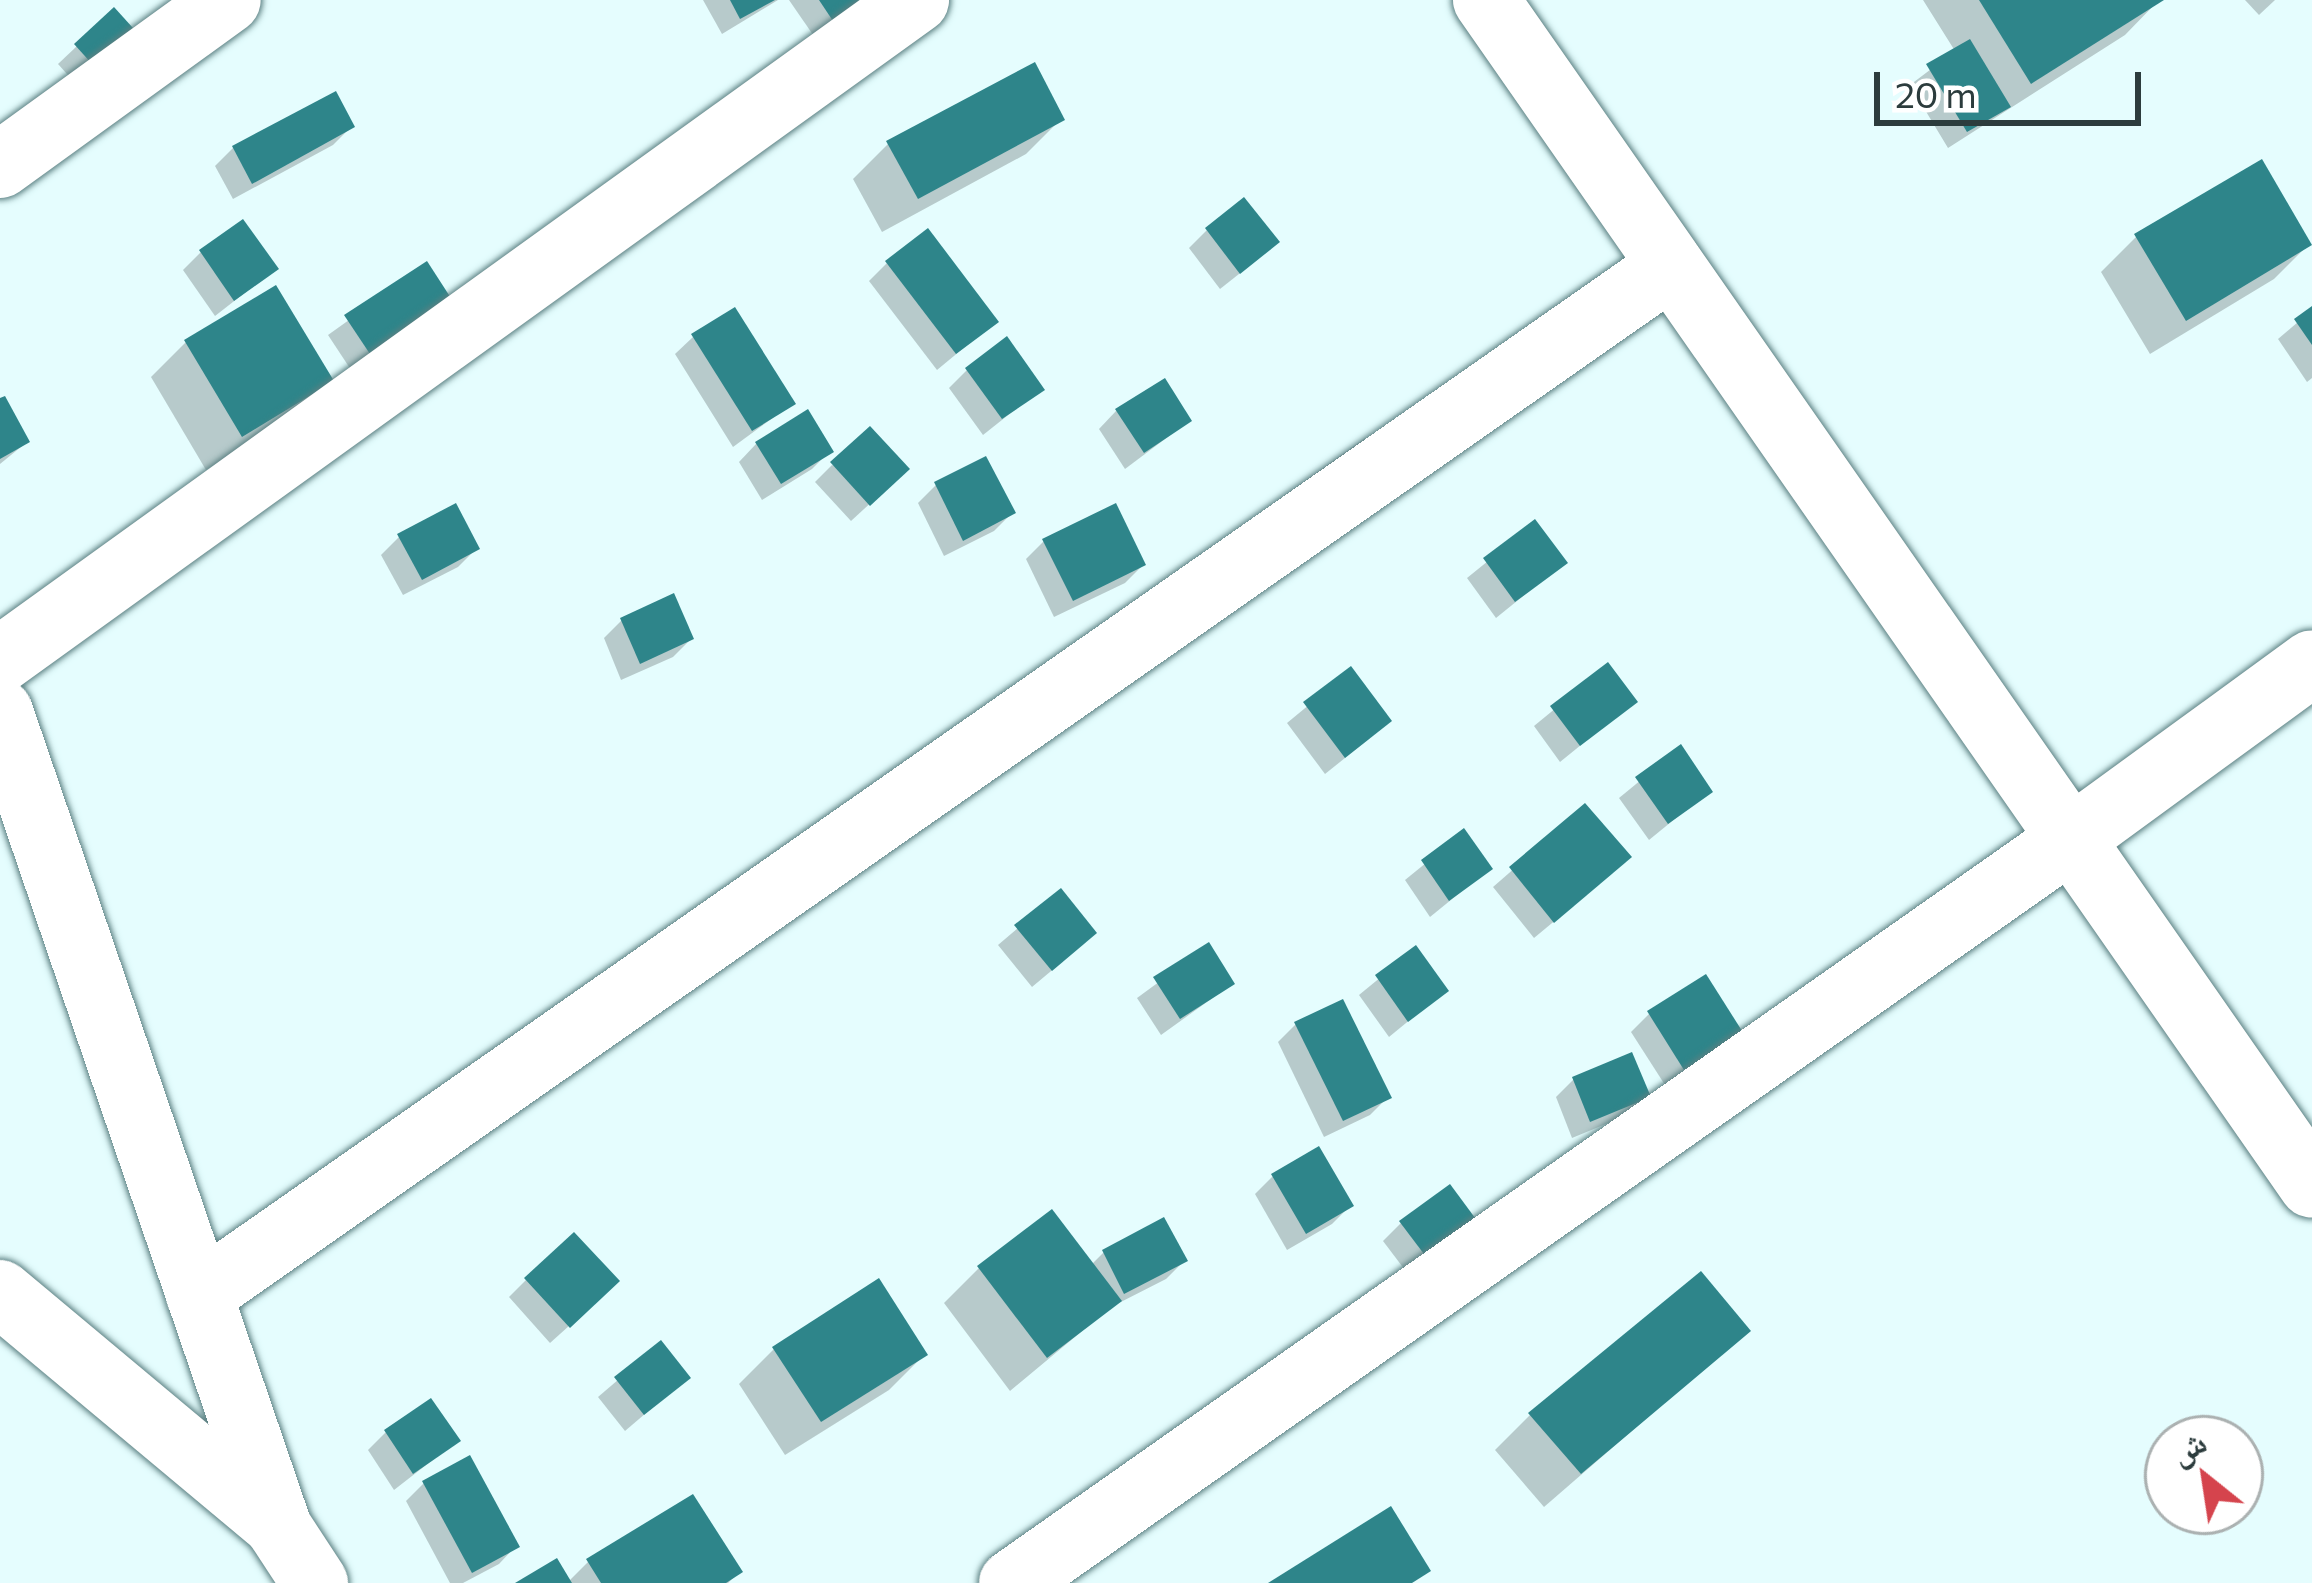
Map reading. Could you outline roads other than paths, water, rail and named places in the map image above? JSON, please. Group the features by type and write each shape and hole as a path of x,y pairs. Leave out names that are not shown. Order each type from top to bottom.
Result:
{"street":[{"path":"0,165 227,0"},
{"path":"0,660 916,0"},
{"path":"1486,0 2312,1185"},
{"path":"199,1295 1671,266"},
{"path":"1012,1583 2071,839 2312,663"},
{"path":"0,712 279,1528 315,1583"},
{"path":"0,1293 279,1528"}]}
